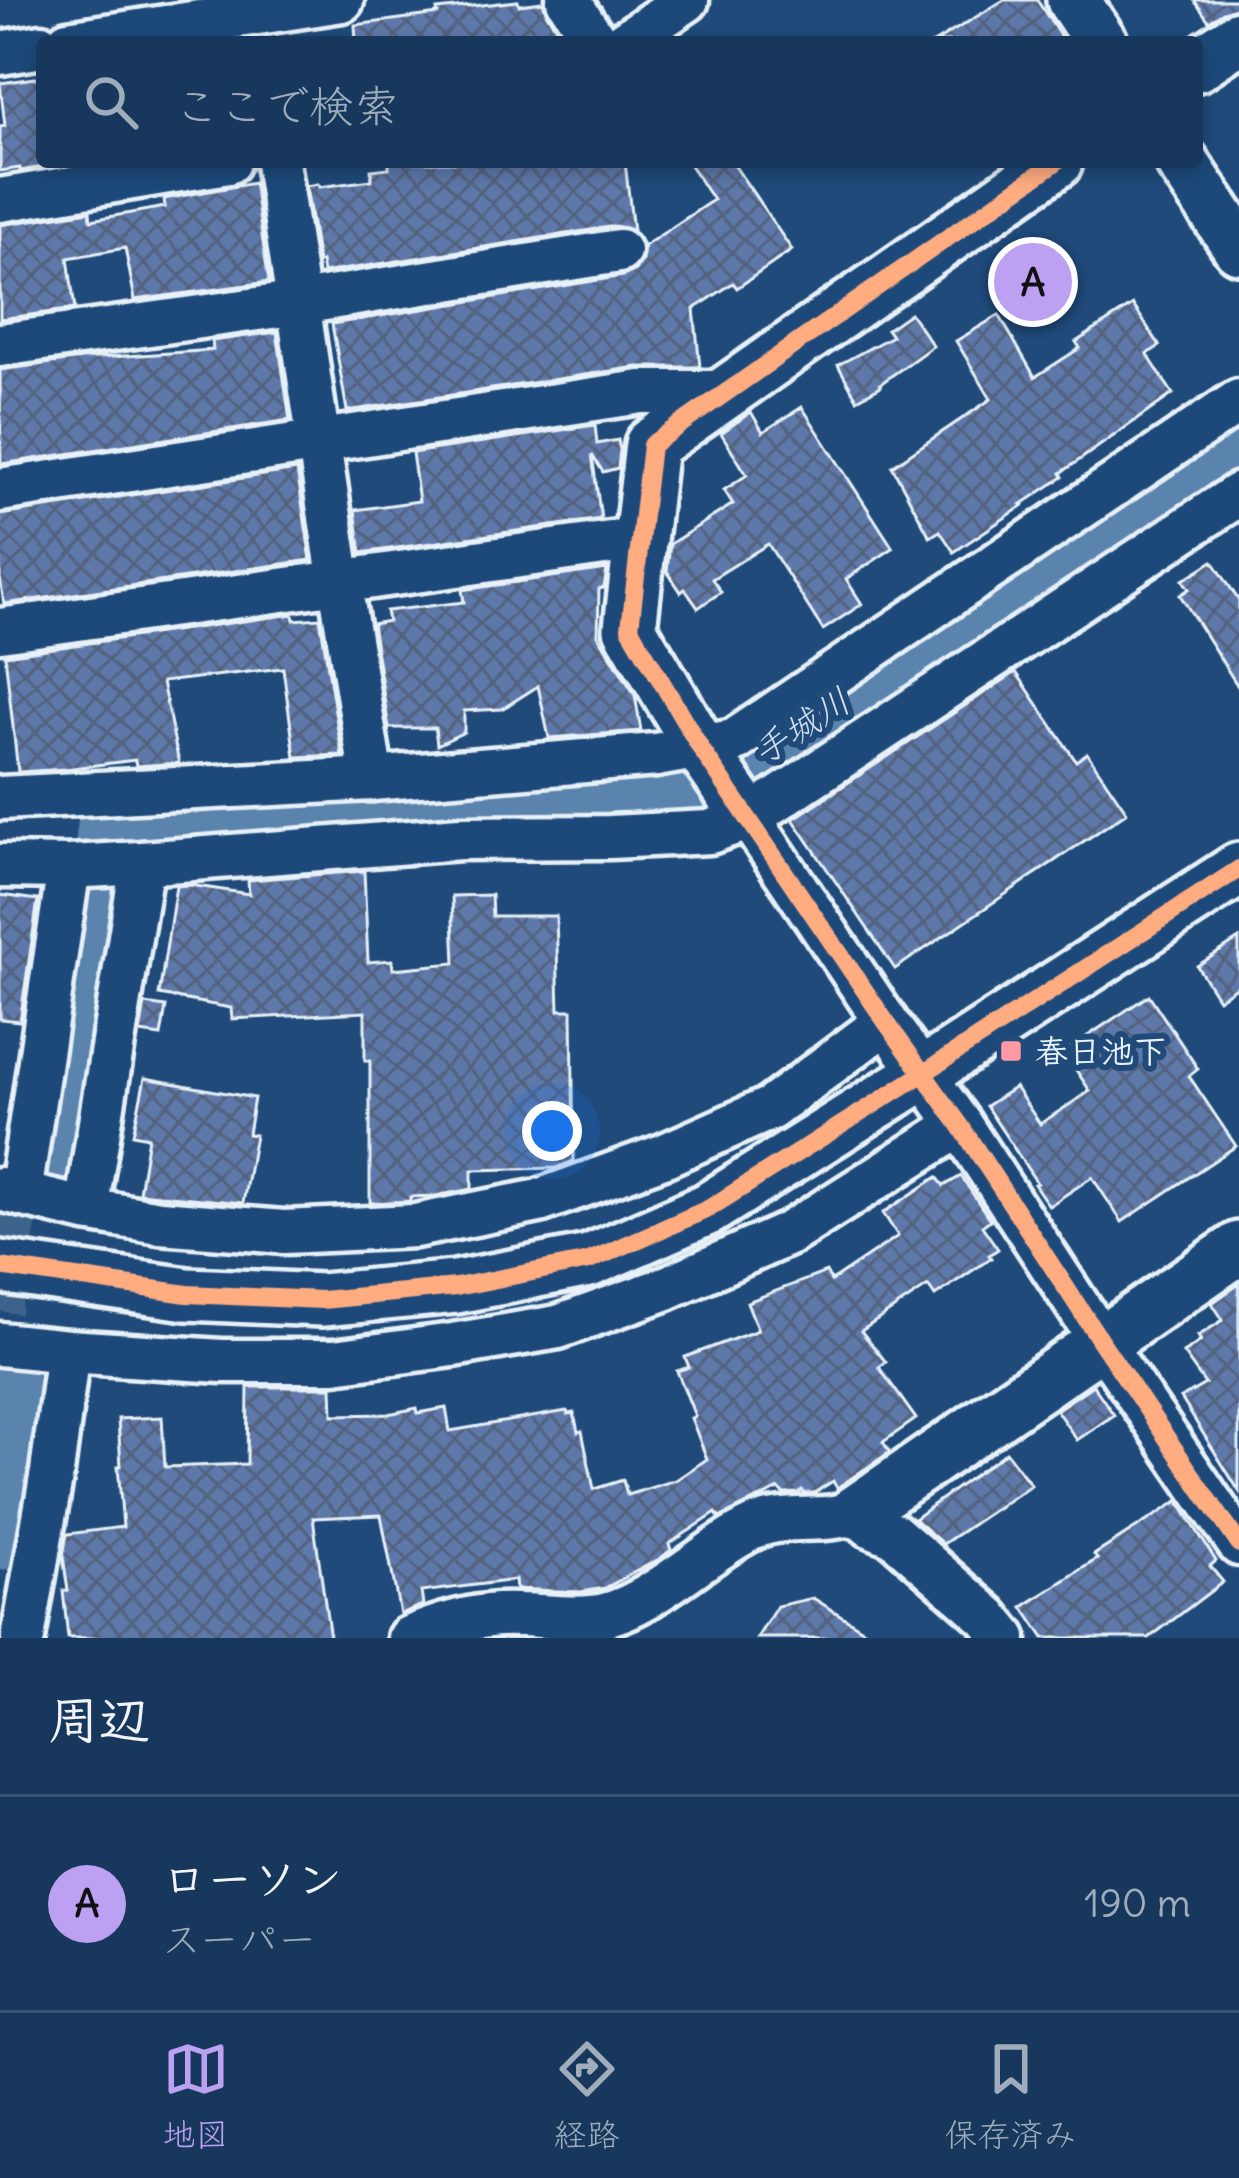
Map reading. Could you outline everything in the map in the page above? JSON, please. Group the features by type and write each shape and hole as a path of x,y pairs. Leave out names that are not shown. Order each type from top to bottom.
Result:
{"street":[{"path":"115,36 255,18 343,0"},
{"path":"568,0 592,36"},
{"path":"634,36 687,0"},
{"path":"1073,0 1097,36"},
{"path":"1203,61 1239,37"},
{"path":"0,53 36,47"},
{"path":"0,200 192,168"},
{"path":"279,168 372,779"},
{"path":"1046,168 651,445 631,628 707,756 1237,1536"},
{"path":"1185,168 1239,247"},
{"path":"0,345 619,251"},
{"path":"0,490 641,392 729,392"},
{"path":"0,798 372,779 656,755 707,756 1239,401"},
{"path":"0,866 142,863 460,838 710,832 1239,494"},
{"path":"0,630 639,539"},
{"path":"86,1210 142,863"},
{"path":"69,867 10,1191 86,1210 160,1222 284,1232 415,1226 539,1201 663,1156 771,1108 886,1022"},
{"path":"0,1267 187,1294 322,1300 456,1287 589,1261 708,1209 1239,869"},
{"path":"0,1344 222,1361 334,1361 559,1327 664,1289 790,1233 960,1125"},
{"path":"409,1638 447,1622 498,1615 594,1617 633,1604 753,1528 777,1520 834,1520 855,1512 1239,1248"},
{"path":"23,1638 68,1351"},
{"path":"855,1512 894,1535 1006,1638"}],"building":[{"path":"1004,0 1037,0 1060,36 945,36"},
{"path":"1194,0 1239,0 1239,7 1209,21"},
{"path":"543,2 561,36 356,36 355,25 438,14 437,10"},
{"path":"36,78 38,168 0,171 0,127 5,126 0,83"},
{"path":"626,168 633,231 615,226 323,273 306,186 372,180 371,170"},
{"path":"692,168 736,168 792,250 737,288 733,283 694,309 700,367 637,367 347,411 332,324 623,276 642,261 644,246 713,200"},
{"path":"254,183 269,282 135,300 125,248 68,258 75,309 0,319 0,225 90,211 91,220 165,207 164,199"},
{"path":"1133,305 1160,346 1147,354 1173,394 954,552 940,531 930,537 892,466 991,399 956,341 999,315 1035,377 1080,348 1076,342"},
{"path":"910,313 933,346 857,399 838,365 892,336 887,329"},
{"path":"277,332 290,420 1,464 0,370 213,350 212,341"},
{"path":"802,407 893,548 846,579 862,604 823,630 768,544 712,579 721,592 698,608 667,571 670,544 733,504 724,490 747,475 721,433 751,412 763,432"},
{"path":"595,425 597,444 618,440 620,450 618,468 603,472 592,455 601,519 361,553 355,510 419,501 412,453"},
{"path":"297,470 311,560 4,604 0,515"},
{"path":"1213,561 1239,601 1239,688 1180,595 1189,589 1183,580"},
{"path":"607,569 604,588 599,589 598,635 635,695 641,731 549,738 538,686 502,709 464,711 464,732 437,745 435,728 389,728 372,624 388,621 386,611 464,602 462,590"},
{"path":"293,614 294,620 320,618 342,755 295,757 283,668 162,682 179,763 136,766 135,760 18,772 5,655"},
{"path":"1016,672 1076,761 1087,753 1127,812 895,969 793,819"},
{"path":"364,871 368,962 392,960 393,969 455,963 452,896 491,895 492,916 556,916 559,1010 572,1010 574,1161 556,1168 472,1170 472,1189 370,1203 370,1061 365,1061 365,1012 232,1019 231,1008 159,995 176,886 249,894 248,880"},
{"path":"0,895 38,900 20,1021 0,1019"},
{"path":"1239,939 1239,985 1218,999 1197,966"},
{"path":"1149,995 1198,1069 1189,1076 1236,1146 1122,1222 1092,1177 1049,1206 986,1106 1015,1087 1040,1124 1090,1091 1064,1052"},
{"path":"145,1004 166,1007 161,1036 140,1033"},
{"path":"145,1078 254,1098 248,1134 255,1135 243,1203 139,1193 148,1137 133,1134"},
{"path":"961,1176 990,1220 982,1226 998,1249 935,1296 928,1286 861,1331 886,1362 879,1367 916,1419 883,1442 890,1452 837,1488 833,1481 814,1493 784,1494 779,1489 719,1518 716,1513 669,1544 671,1550 661,1558 605,1588 580,1592 516,1589 515,1580 421,1592 423,1605 400,1614 381,1515 313,1518 330,1638 68,1638 63,1591 68,1591 63,1556 67,1534 123,1527 118,1419 162,1417 165,1467 247,1464 248,1387 332,1387 333,1415 446,1408 450,1431 567,1411 574,1413 578,1432 582,1431 594,1489 623,1480 627,1495 676,1480 707,1459 677,1371 689,1367 685,1357 758,1330 747,1302 826,1272 831,1281 898,1236 883,1213 937,1177 944,1186"},
{"path":"1239,1284 1239,1491 1181,1398 1205,1384 1183,1353 1223,1320 1212,1303"},
{"path":"1093,1385 1114,1415 1077,1440 1056,1410"},
{"path":"1006,1452 1031,1485 943,1544 916,1521 915,1518"},
{"path":"1178,1501 1216,1561 1210,1566 1223,1582 1149,1638 1044,1638 1023,1607"},
{"path":"813,1598 877,1638 757,1638 777,1606"}],"waterway":[{"name":"手城川","path":"105,846 108,823 689,797 760,756 1239,443"},
{"name":"手城川","path":"56,1178 99,881"},
{"name":"手城川","path":"0,1540 26,1368"}],"tunnel":[{"path":"0,1311 20,1194"}],"cycle path":[{"path":"1047,168 651,445 630,628 701,749 960,1125 1239,1544"},
{"path":"0,1267 187,1294 322,1300 456,1287 589,1261 708,1209 1239,869"}],"place":[{"name":"ローソン","path":"1033,282"},
{"name":"春日池下","path":"1011,1051"}]}
